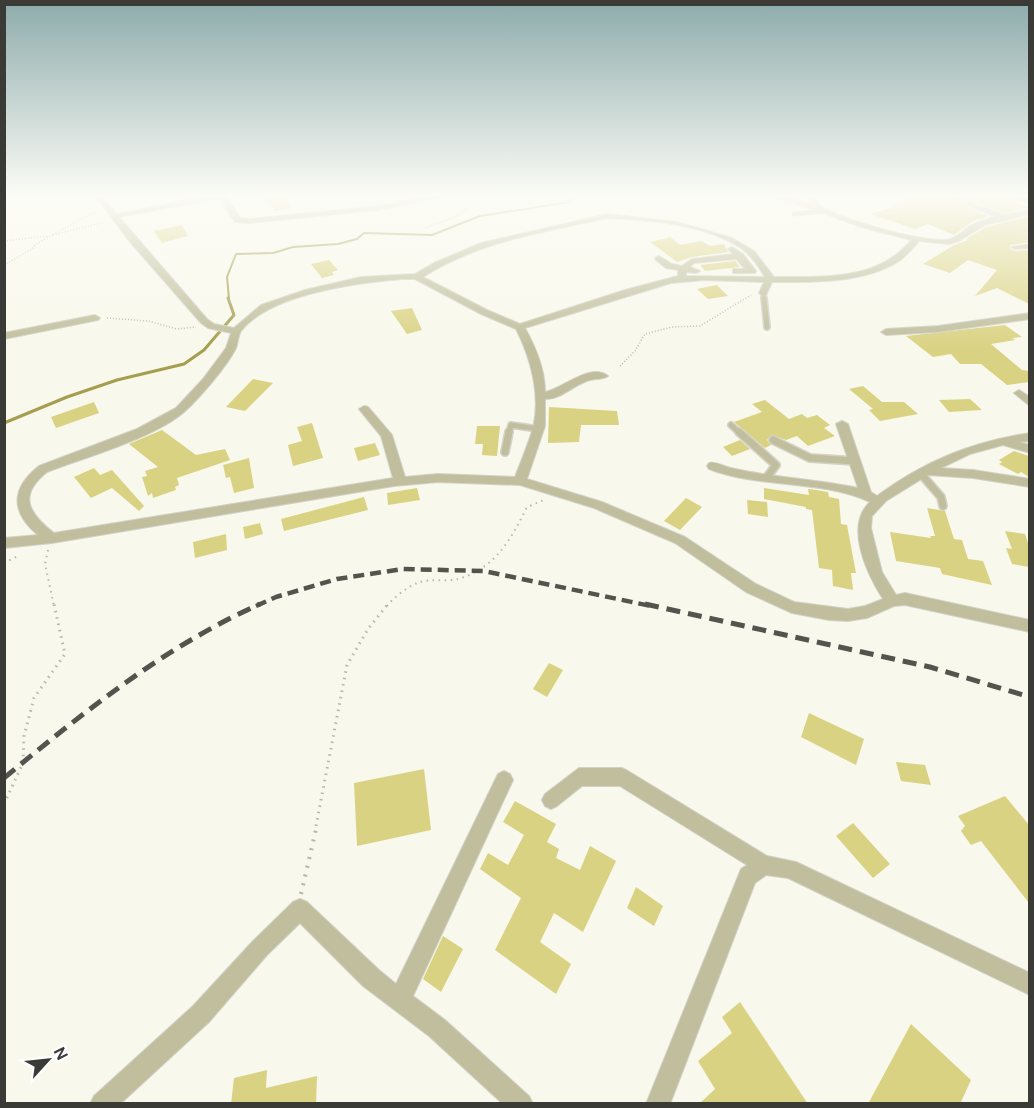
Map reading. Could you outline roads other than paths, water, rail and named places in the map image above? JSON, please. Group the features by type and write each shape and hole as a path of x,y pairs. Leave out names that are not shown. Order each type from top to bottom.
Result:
{"street":[{"path":"137,246 211,326 236,331"},
{"path":"417,277 431,266 489,246"},
{"path":"742,246 770,278"},
{"path":"659,258 682,275 822,279 876,270 899,259 911,246"},
{"path":"1015,247 1029,246"},
{"path":"706,247 719,262"},
{"path":"519,327 682,275 752,271 732,249"},
{"path":"682,275 689,259 719,262 740,256"},
{"path":"52,538 31,522 24,502 23,491 30,479 43,468 141,432 180,410 207,381 231,348 236,331 264,307 284,299 362,280 417,277 484,312 519,327 532,351 540,382 538,429 520,481"},
{"path":"763,293 770,278"},
{"path":"886,332 938,329 1029,316"},
{"path":"4,336 95,318"},
{"path":"540,395 549,396 587,377 603,376"},
{"path":"1019,393 1029,402"},
{"path":"364,408 386,435 400,482"},
{"path":"842,424 866,494"},
{"path":"892,601 877,576 864,525 866,513 878,502 924,472 965,452 1000,441 1028,441"},
{"path":"713,466 728,472 824,485 866,494 878,502"},
{"path":"924,472 973,474 1029,483"},
{"path":"4,543 52,538 400,482 438,478 520,481 598,505 680,540 752,588 792,607 848,615 867,612 892,601 905,599 1029,626"},
{"path":"551,800 579,777 622,777 764,865 789,869 1029,984"},
{"path":"400,1000 504,780"},
{"path":"658,1104 748,876 764,865"},
{"path":"102,1104 201,1014 260,948 300,909 371,978 437,1028 521,1104"}],"lane":[{"path":"763,293 766,327"},
{"path":"505,452 510,425 538,429"},
{"path":"731,425 776,465 767,477"},
{"path":"773,440 810,458 855,461"},
{"path":"924,472 941,497 943,506"}],"waterway":[{"path":"229,299 227,277 236,254 273,253 293,247 312,246"},
{"path":"4,423 67,397 117,380 184,364 204,350 234,315 228,298"}],"railway":[{"path":"256,606 276,597 337,579 403,569 484,571 651,606"},
{"path":"4,778 126,682 191,640 260,604"},
{"path":"645,604 930,667 1030,697"}]}
